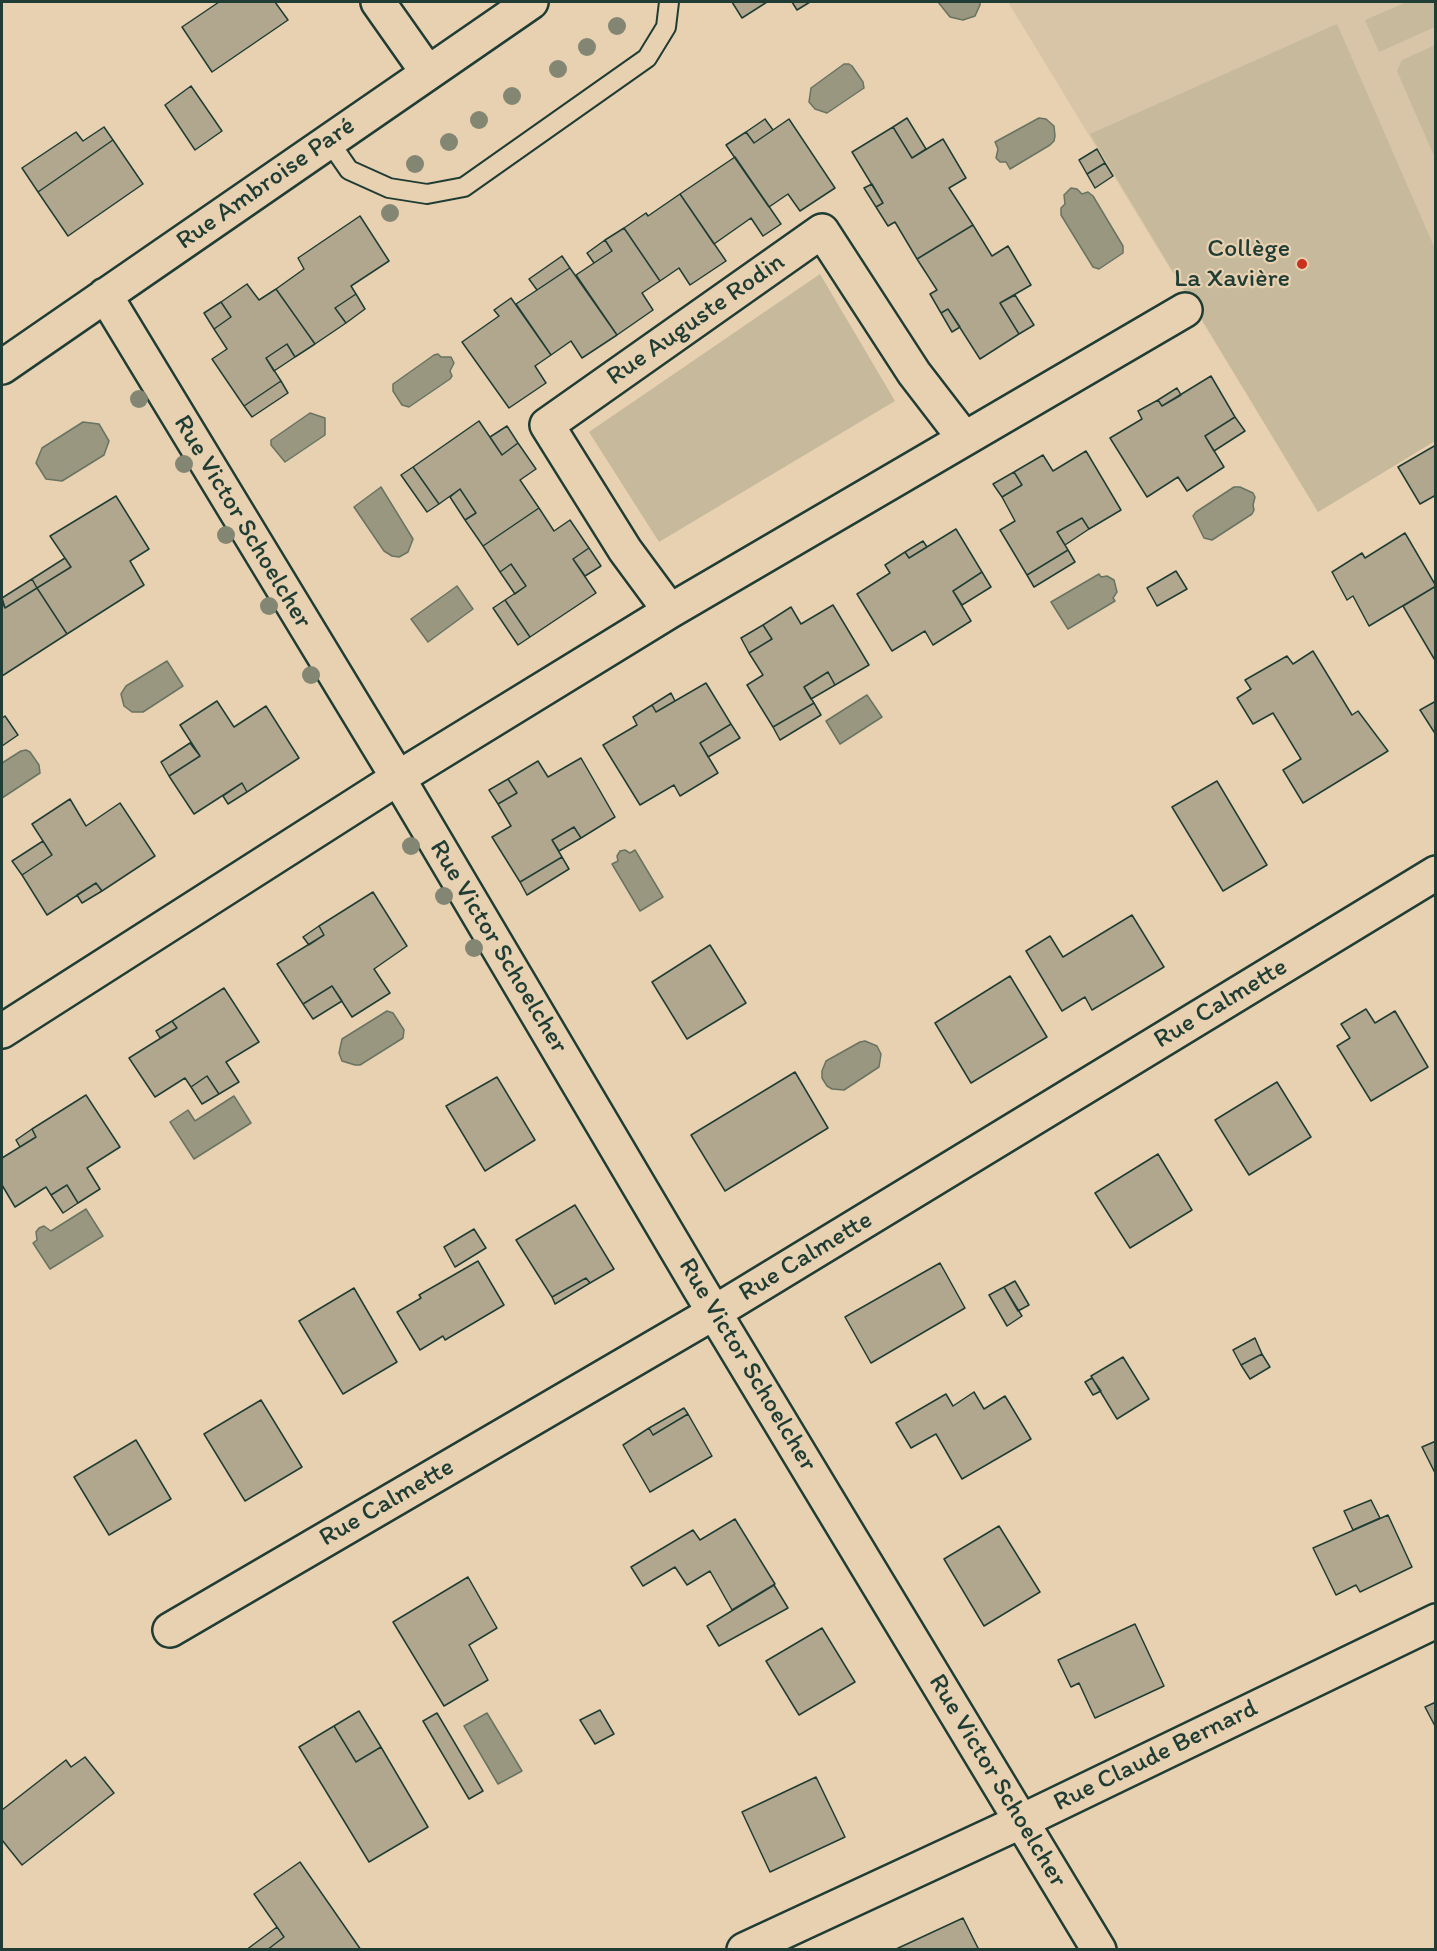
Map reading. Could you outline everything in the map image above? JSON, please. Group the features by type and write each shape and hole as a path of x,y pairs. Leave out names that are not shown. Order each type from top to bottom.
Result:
{"street":[{"path":"378,2 428,73"},
{"name":"Rue Ambroise Paré","path":"2,367 531,2"},
{"name":"Rue Auguste Rodin","path":"670,611 625,550 547,425 822,231 914,373 963,438"},
{"name":"Rue Victor Schoelcher","path":"105,295 398,778 715,1312 1099,1950"},
{"path":"2,1031 398,778 670,611 1185,310"},
{"name":"Rue Calmette","path":"170,1630 715,1312 1436,873"},
{"name":"Rue Claude Bernard","path":"744,1950 1022,1821 1436,1621"}],"lane":[{"path":"328,141 349,170 389,188 426,194 464,187 648,58 666,27 669,2"}],"shaded area":[{"path":"938,2 980,2 980,5 975,16 963,20 950,17"},
{"name":"Collège La Xavière","path":"1008,2 1435,2 1435,441 1318,512"},
{"path":"1407,2 1435,2 1435,27 1379,52 1365,20"},
{"name":"Collège La Xavière","path":"1337,24 1435,249 1435,441 1318,512 1090,134"},
{"path":"1435,45 1435,158 1397,71 1402,60"},
{"path":"844,64 852,66 863,82 864,88 827,113 815,109 809,102 811,88"},
{"path":"1039,118 1046,119 1054,126 1054,141 1010,169 1006,162 1000,162 996,158 998,149 995,142"},
{"path":"1071,188 1077,189 1082,194 1088,192 1093,196 1123,246 1123,253 1099,269 1093,267 1061,215 1061,208 1065,204 1064,195"},
{"path":"820,274 895,401 659,542 589,432"},
{"path":"438,354 441,357 451,357 454,363 450,371 452,376 450,379 409,407 402,405 393,391 393,384"},
{"path":"310,413 325,418 325,435 285,462 271,445 271,440"},
{"path":"83,422 99,424 109,441 104,455 62,481 46,479 36,463 42,448"},
{"path":"381,487 413,539 408,552 399,557 384,551 354,507"},
{"path":"1234,487 1240,487 1253,493 1255,497 1252,514 1212,540 1204,538 1193,516"},
{"path":"1099,574 1101,577 1107,576 1114,580 1117,592 1113,598 1115,601 1068,629 1051,602"},
{"path":"457,586 473,609 428,642 411,619"},
{"path":"167,661 183,686 143,712 132,712 124,706 121,694 126,686"},
{"path":"867,695 882,717 840,744 826,721"},
{"path":"26,750 39,765 40,773 2,798 2,763"},
{"path":"625,850 630,853 635,850 663,897 640,911 612,864 618,861 617,856 620,851"},
{"path":"387,1011 393,1013 404,1030 403,1038 360,1065 342,1061 339,1053 342,1039"},
{"path":"865,1041 877,1046 881,1054 879,1067 844,1090 827,1086 822,1078 826,1061"},
{"path":"234,1096 251,1123 194,1159 170,1122 188,1110 195,1121"},
{"path":"86,1209 103,1236 50,1269 33,1243 37,1240 36,1232 44,1226 51,1231"},
{"path":"487,1713 522,1771 498,1784 464,1726"}],"building":[{"path":"219,2 275,2 288,20 212,72 182,27"},
{"path":"732,2 767,2 742,18"},
{"path":"792,2 810,2 797,10"},
{"path":"191,86 222,131 195,150 165,105"},
{"path":"907,118 926,149 912,158 893,127"},
{"path":"765,119 773,130 754,143 746,132"},
{"path":"789,119 835,188 800,211 788,194 769,207 726,145 746,132 754,143"},
{"path":"104,127 113,140 38,192 22,168 76,132 83,141"},
{"path":"893,127 912,158 943,139 966,178 949,188 973,225 917,259 895,222 888,226 876,207 883,203 852,152"},
{"path":"113,140 143,184 68,236 38,192"},
{"path":"1097,149 1105,163 1087,174 1079,160"},
{"path":"735,157 781,224 763,236 751,218 714,244 680,194"},
{"path":"1105,163 1113,176 1095,188 1087,174"},
{"path":"872,184 883,203 876,207 864,188"},
{"path":"680,194 726,261 690,285 679,268 660,281 624,228 646,213 648,216"},
{"path":"360,216 389,261 351,286 356,294 335,308 346,323 315,344 276,289 304,269 298,258"},
{"path":"973,225 992,256 1008,246 1031,285 1000,303 1019,334 980,359 948,309 941,313 930,294 937,290 917,259"},
{"path":"624,228 660,281 642,293 653,310 617,335 576,275 612,251 605,240"},
{"path":"605,240 612,251 594,263 587,253"},
{"path":"562,256 570,268 537,290 529,279"},
{"path":"570,268 617,335 582,358 571,341 551,355 516,304"},
{"path":"247,284 259,300 276,289 315,344 295,357 287,344 266,358 281,381 244,406 212,359 227,349 214,329 231,317 221,302"},
{"path":"356,294 365,309 346,323 335,308"},
{"path":"1015,295 1034,325 1019,334 1000,303"},
{"path":"511,298 551,355 535,366 546,383 509,408 462,342 499,316 494,310"},
{"path":"221,302 231,317 214,329 204,313"},
{"path":"948,309 960,327 952,332 941,313"},
{"path":"287,344 295,357 274,371 266,358"},
{"path":"1211,376 1235,417 1205,436 1224,467 1187,491 1178,477 1147,497 1110,438 1142,419 1138,411 1158,400 1162,406"},
{"path":"281,381 288,393 252,417 244,406"},
{"path":"1177,388 1181,395 1162,406 1158,400"},
{"path":"1235,417 1245,431 1214,451 1205,436"},
{"path":"479,421 502,455 518,443 536,469 520,480 539,508 483,546 465,520 476,513 460,489 439,504 413,467"},
{"path":"507,426 518,443 502,455 490,437"},
{"path":"1436,445 1436,495 1420,504 1398,467"},
{"path":"1086,451 1121,510 1089,529 1082,518 1057,532 1068,550 1027,575 1000,530 1015,521 1002,497 1022,485 1014,472 1043,455 1053,471"},
{"path":"413,467 439,504 427,512 401,475"},
{"path":"1014,472 1022,485 1002,497 993,484"},
{"path":"460,489 476,513 465,520 450,497"},
{"path":"116,496 149,549 130,561 144,585 67,634 37,588 71,567 50,536"},
{"path":"539,508 554,531 570,520 589,548 573,559 596,593 530,637 505,600 526,586 511,564 500,572 483,546"},
{"path":"1082,518 1089,529 1065,545 1057,532"},
{"path":"956,529 982,572 953,591 971,621 933,645 925,631 892,651 857,594 890,573 885,565 905,552 909,558"},
{"path":"1405,533 1436,586 1369,626 1353,596 1347,600 1332,572 1362,553 1365,558"},
{"path":"923,541 927,547 909,558 905,552"},
{"path":"589,548 601,566 585,576 573,559"},
{"path":"1068,550 1075,562 1034,587 1027,575"},
{"path":"65,558 71,567 37,588 32,579"},
{"path":"511,564 526,586 515,594 500,572"},
{"path":"1176,571 1187,589 1157,606 1147,588"},
{"path":"982,572 991,587 962,605 953,591"},
{"path":"32,579 37,588 5,608 2,598"},
{"path":"1436,586 1436,662 1403,606"},
{"path":"37,588 67,634 2,676 2,602 5,608"},
{"path":"505,600 530,637 518,645 493,608"},
{"path":"833,605 869,665 835,685 828,672 804,687 814,703 773,727 747,685 763,675 749,653 772,639 763,625 791,607 801,624"},
{"path":"763,625 772,639 749,653 741,638"},
{"path":"1313,651 1352,715 1358,711 1388,751 1303,803 1283,770 1301,759 1273,713 1253,724 1237,698 1251,689 1245,680 1287,656 1293,664"},
{"path":"828,672 835,685 811,699 804,687"},
{"path":"706,683 731,724 700,743 718,773 680,796 674,785 640,805 603,745 637,725 633,717 652,705 656,712"},
{"path":"671,693 675,701 656,712 652,705"},
{"path":"217,701 234,727 266,706 299,758 247,792 242,783 194,814 169,776 200,756 180,725"},
{"path":"1436,701 1436,735 1420,710"},
{"path":"814,703 821,715 780,740 773,727"},
{"path":"5,716 18,735 2,746 2,718"},
{"path":"731,724 740,738 708,757 700,743"},
{"path":"190,743 200,756 169,776 161,762"},
{"path":"581,758 615,817 581,838 574,827 552,840 562,857 520,882 492,837 511,826 498,804 517,793 508,779 538,761 548,777"},
{"path":"508,779 517,793 498,804 489,790"},
{"path":"1217,781 1267,865 1223,891 1172,807"},
{"path":"242,783 247,792 228,804 223,796"},
{"path":"70,799 86,826 120,803 155,856 102,891 96,883 47,915 22,875 52,855 32,824"},
{"path":"574,827 581,838 559,851 552,840"},
{"path":"43,841 52,855 22,875 12,861"},
{"path":"562,857 569,869 527,895 520,882"},
{"path":"96,883 102,891 82,903 77,895"},
{"path":"373,892 407,946 374,969 390,993 352,1017 332,986 303,1004 277,964 324,935 319,926"},
{"path":"1132,915 1164,967 1092,1010 1085,997 1062,1011 1026,951 1050,936 1063,957"},
{"path":"319,926 324,935 309,945 303,937"},
{"path":"710,945 746,1003 687,1039 652,982"},
{"path":"1010,976 1047,1037 971,1083 935,1023"},
{"path":"332,986 342,1001 313,1019 303,1004"},
{"path":"224,988 259,1042 226,1062 239,1082 219,1094 207,1076 191,1087 185,1078 155,1097 129,1058 177,1028 172,1021"},
{"path":"1366,1009 1375,1023 1395,1011 1428,1067 1371,1101 1337,1046 1350,1038 1341,1024"},
{"path":"172,1021 177,1028 160,1038 156,1031"},
{"path":"795,1072 828,1128 725,1191 691,1135"},
{"path":"207,1076 219,1094 202,1104 191,1087"},
{"path":"497,1077 535,1140 485,1171 446,1106"},
{"path":"1277,1082 1311,1137 1249,1175 1215,1120"},
{"path":"86,1095 120,1147 87,1168 100,1189 78,1203 67,1185 51,1195 46,1187 15,1207 2,1185 2,1158 36,1137 32,1129"},
{"path":"32,1129 36,1137 20,1147 16,1140"},
{"path":"1158,1154 1192,1210 1130,1248 1095,1193"},
{"path":"67,1185 78,1203 63,1213 51,1195"},
{"path":"575,1205 614,1269 590,1283 586,1278 552,1297 516,1240"},
{"path":"474,1229 486,1248 455,1267 444,1247"},
{"path":"478,1261 504,1305 445,1340 443,1336 420,1350 397,1312 421,1298 419,1295"},
{"path":"940,1263 965,1308 871,1363 845,1317"},
{"path":"586,1278 590,1283 555,1304 552,1297"},
{"path":"1015,1281 1029,1305 1018,1311 1004,1287"},
{"path":"1004,1287 1022,1316 1007,1326 989,1295"},
{"path":"354,1288 397,1362 343,1394 299,1321"},
{"path":"1255,1338 1262,1354 1241,1365 1233,1350"},
{"path":"1262,1354 1270,1367 1250,1379 1241,1365"},
{"path":"1123,1357 1149,1399 1117,1419 1091,1376"},
{"path":"1092,1378 1101,1391 1093,1395 1085,1382"},
{"path":"974,1392 984,1409 1005,1396 1031,1439 962,1479 936,1434 911,1448 896,1423 946,1394 953,1406"},
{"path":"261,1400 302,1467 245,1501 204,1434"},
{"path":"684,1408 688,1414 653,1435 649,1428"},
{"path":"688,1414 712,1456 650,1492 623,1445 649,1428 653,1435"},
{"path":"136,1440 171,1499 109,1535 74,1477"},
{"path":"1436,1441 1436,1475 1422,1447"},
{"path":"1371,1500 1380,1518 1353,1530 1344,1511"},
{"path":"1388,1515 1412,1567 1360,1592 1356,1585 1336,1595 1313,1548"},
{"path":"735,1519 775,1584 732,1610 710,1571 687,1585 675,1567 643,1586 631,1567 693,1530 700,1540"},
{"path":"999,1526 1040,1592 984,1626 944,1559"},
{"path":"468,1577 497,1628 469,1645 488,1680 444,1706 393,1622"},
{"path":"774,1585 788,1608 719,1646 707,1626"},
{"path":"1135,1624 1164,1686 1095,1718 1079,1683 1071,1687 1058,1660"},
{"path":"822,1628 855,1682 799,1715 766,1661"},
{"path":"1436,1702 1436,1728 1425,1707"},
{"path":"600,1710 614,1734 595,1744 580,1720"},
{"path":"359,1711 381,1747 356,1762 334,1726"},
{"path":"437,1713 483,1791 469,1799 423,1721"},
{"path":"334,1726 356,1762 381,1747 428,1827 369,1862 299,1747"},
{"path":"85,1757 114,1793 22,1865 2,1840 2,1810 66,1760 71,1767"},
{"path":"816,1777 845,1837 770,1872 742,1812"},
{"path":"300,1862 361,1950 267,1950 284,1937 254,1894"},
{"path":"963,1918 979,1950 894,1950"},
{"path":"277,1927 284,1937 267,1950 246,1950"}],"place":[{"name":"Collège La Xavière","path":"1302,264"}]}
